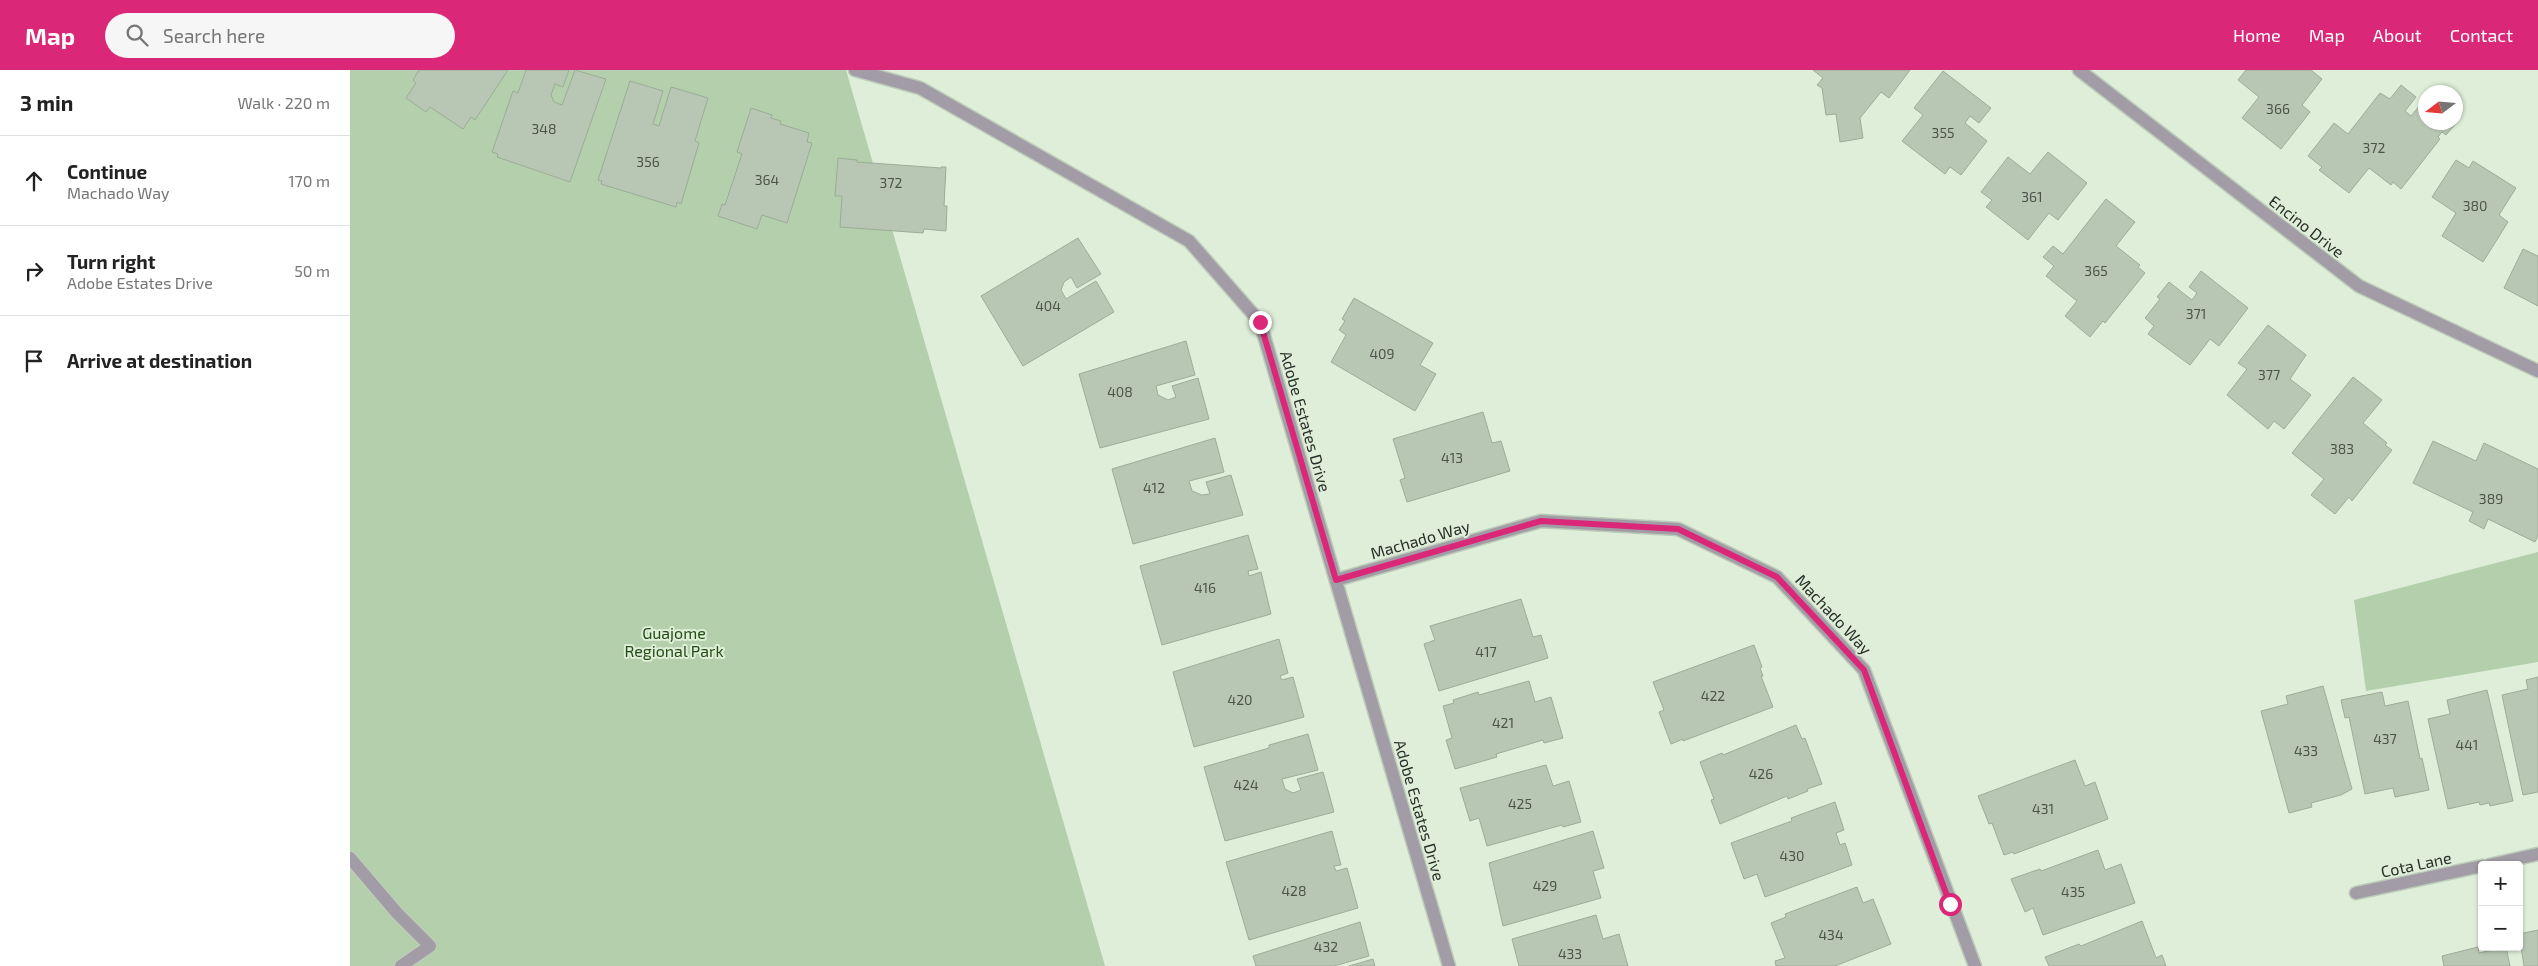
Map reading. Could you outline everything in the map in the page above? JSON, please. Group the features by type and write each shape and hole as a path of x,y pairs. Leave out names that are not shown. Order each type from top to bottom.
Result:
{"street":[{"name":"Adobe Estates Drive","path":"855,70 920,88 1189,241 1260,322 1449,966"},
{"name":"Encino Drive","path":"2079,70 2359,286 2538,370"},
{"name":"Machado Way","path":"1336,580 1541,521 1678,529 1777,577 1864,670 1975,966"},
{"path":"2507,861 2538,854"},
{"path":"350,858 397,913 430,946 401,966"},
{"name":"Cota Lane","path":"2356,894 2478,867"}],"green space":[{"name":"Guajome Regional Park","path":"350,70 846,70 1105,966 350,966"},
{"path":"2538,552 2538,662 2366,691 2354,600"}],"building":[{"path":"419,70 508,70 475,120 471,117 463,129 430,107 426,112 406,98 416,83 413,80"},
{"path":"526,70 569,70 563,87 555,84 551,95 554,102 562,105 575,70 606,79 570,182 497,157 498,154 492,152 513,91 518,93"},
{"path":"1813,70 1910,70 1889,98 1881,92 1860,118 1863,138 1840,142 1836,114 1826,115 1822,88 1817,85 1823,78"},
{"path":"2246,70 2311,70 2322,79 2302,105 2310,112 2281,149 2242,118 2259,97 2238,80"},
{"path":"1943,71 1991,108 1979,123 1970,116 1965,123 1987,141 1961,175 1950,167 1945,174 1902,141 1923,115 1914,108"},
{"path":"630,81 663,91 653,124 659,126 671,87 708,98 695,141 699,143 681,204 677,202 676,207 601,184 602,181 598,180"},
{"path":"2401,85 2416,97 2405,111 2411,116 2418,108 2418,130 2450,130 2446,135 2442,132 2438,137 2440,139 2401,189 2393,182 2391,185 2369,168 2349,193 2319,170 2322,167 2308,156 2334,123 2348,134 2380,93 2390,99"},
{"path":"751,108 772,115 771,118 781,121 780,124 809,133 807,142 812,143 787,223 762,215 757,229 718,216 722,204 725,205 742,154 737,152"},
{"path":"2048,152 2087,183 2058,220 2049,213 2028,240 1986,207 1992,200 1981,192 2008,157 2030,174"},
{"path":"838,158 857,160 857,162 946,167 944,206 947,206 946,231 924,229 923,233 840,227 842,196 835,196"},
{"path":"2456,160 2469,168 2473,161 2516,188 2499,215 2508,222 2483,262 2442,236 2456,213 2432,197"},
{"path":"2106,199 2135,222 2116,246 2140,265 2138,267 2145,273 2105,323 2103,321 2090,337 2065,316 2077,301 2046,276 2054,266 2043,257 2053,246 2063,254"},
{"path":"1078,238 1101,274 1077,288 1071,277 1064,282 1061,290 1066,299 1096,281 1114,312 1023,366 981,296"},
{"path":"2523,249 2538,256 2538,306 2504,288"},
{"path":"2201,271 2248,308 2219,346 2210,339 2190,365 2148,334 2154,326 2145,318 2160,299 2157,297 2169,282 2192,300 2197,293 2189,287"},
{"path":"1354,298 1433,343 1420,365 1436,374 1415,411 1331,362 1346,335 1339,330 1345,321 1342,319"},
{"path":"2268,325 2306,355 2290,379 2311,395 2284,429 2274,421 2268,429 2227,395 2247,369 2238,363"},
{"path":"1186,341 1195,375 1156,386 1158,395 1168,400 1176,397 1172,386 1198,378 1209,419 1100,448 1079,374"},
{"path":"2353,377 2382,400 2363,423 2387,443 2385,445 2392,450 2352,501 2349,497 2335,514 2311,495 2324,479 2292,453"},
{"path":"1483,412 1492,443 1501,441 1510,471 1407,502 1400,480 1405,478 1393,439"},
{"path":"1215,438 1224,472 1189,481 1192,491 1202,495 1210,494 1206,482 1231,475 1243,515 1133,544 1112,469"},
{"path":"2433,441 2476,461 2484,443 2538,469 2538,535 2535,542 2488,519 2484,529 2469,521 2473,512 2413,483"},
{"path":"1248,535 1258,569 1248,571 1249,576 1261,572 1271,614 1162,645 1140,566"},
{"path":"1521,599 1533,637 1541,635 1548,658 1439,691 1424,644 1435,640 1430,626"},
{"path":"1279,639 1288,673 1280,676 1282,680 1293,677 1304,717 1194,747 1173,672"},
{"path":"1754,645 1762,667 1760,668 1763,676 1761,676 1773,707 1671,744 1659,712 1664,710 1653,682"},
{"path":"2538,677 2538,792 2523,795 2502,695 2528,689 2526,680"},
{"path":"1529,681 1535,702 1551,697 1563,738 1544,743 1543,740 1496,754 1497,757 1455,769 1446,740 1452,738 1443,706 1454,703 1453,700 1478,692 1479,695"},
{"path":"2323,686 2352,789 2341,795 2311,803 2312,807 2289,813 2261,711 2288,704 2286,696"},
{"path":"2487,690 2513,801 2490,806 2489,803 2480,805 2479,802 2448,809 2428,719 2450,714 2447,700"},
{"path":"2382,692 2385,706 2408,701 2420,759 2422,758 2429,790 2395,797 2393,788 2365,794 2349,717 2345,718 2341,700"},
{"path":"1796,725 1802,739 1805,738 1822,784 1788,799 1787,796 1720,824 1711,800 1714,799 1700,762 1722,753 1723,755"},
{"path":"1308,734 1318,770 1282,779 1285,789 1293,793 1301,790 1297,779 1323,772 1334,812 1225,841 1204,767 1269,748 1269,745"},
{"path":"2075,760 2085,786 2095,782 2108,819 2014,854 2013,852 2004,855 1992,823 1989,824 1978,796"},
{"path":"1546,765 1553,786 1569,781 1581,822 1563,827 1562,825 1487,846 1479,818 1470,821 1460,788"},
{"path":"1835,802 1844,830 1836,833 1840,845 1845,843 1852,865 1765,897 1757,874 1744,879 1731,843 1792,821 1791,818"},
{"path":"1332,831 1341,865 1334,866 1336,871 1347,868 1358,908 1249,940 1226,862"},
{"path":"1593,831 1604,868 1593,871 1601,898 1503,926 1489,863"},
{"path":"2098,850 2105,870 2121,864 2135,903 2043,935 2033,908 2025,912 2011,879 2040,869 2041,871"},
{"path":"1857,887 1863,903 1873,899 1891,944 1835,966 1776,966 1775,961 1785,958 1771,923 1786,917 1785,914"},
{"path":"1596,915 1603,939 1619,934 1628,966 1519,966 1512,939"},
{"path":"2142,921 2156,958 2162,955 2166,966 2049,966 2045,957 2079,944 2081,946"},
{"path":"1360,922 1369,956 1334,966 1256,966 1253,956"},
{"path":"2538,930 2538,966 2524,966 2522,951 2523,933"},
{"path":"2478,947 2479,953 2507,951 2510,966 2444,966 2442,956"},
{"path":"1373,959 1375,966 1349,966"}],"route":[{"path":"1260,322 1336,580 1541,521 1678,529 1777,577 1864,670 1950,904"}]}
